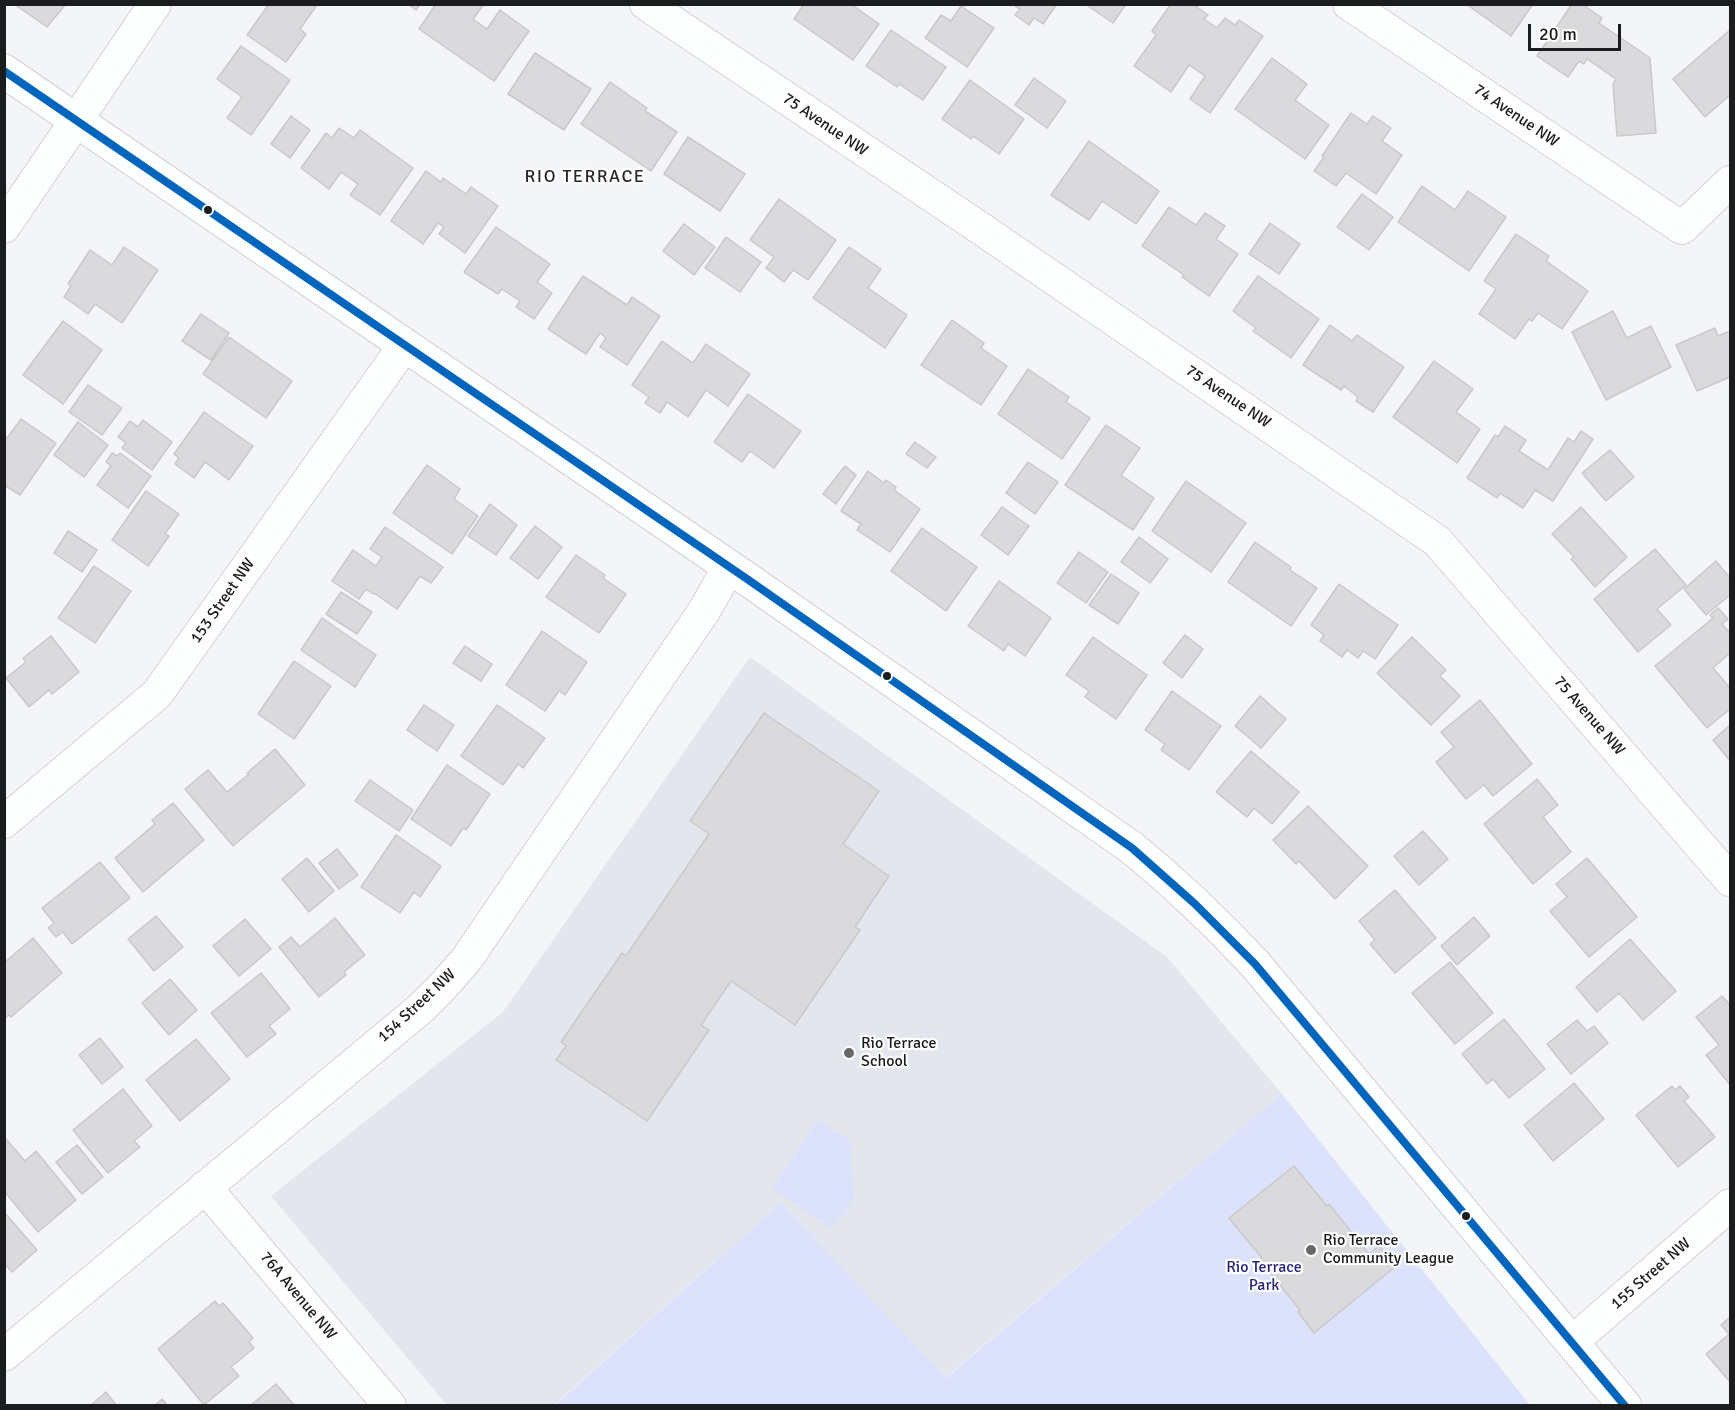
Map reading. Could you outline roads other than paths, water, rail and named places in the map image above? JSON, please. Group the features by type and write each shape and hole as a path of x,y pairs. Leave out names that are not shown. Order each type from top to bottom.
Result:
{"street":[{"path":"4,227 155,4"},
{"name":"75 Avenue NW","path":"646,4 990,235 1437,541 1731,880"},
{"name":"74 Avenue NW","path":"1349,4 1682,228 1731,182"},
{"path":"4,71 729,567 1132,848 1163,873 1226,932 1255,964 1625,1406"},
{"name":"153 Street NW","path":"4,822 157,694 404,346"},
{"name":"154 Street NW","path":"4,1354 420,1009 455,972 698,620 729,567"},
{"name":"76A Avenue NW","path":"205,1187 390,1406"},
{"name":"155 Street NW","path":"1572,1342 1731,1205"}],"place":[{"name":"Rio Terrace School","path":"849,1053"},
{"name":"Rio Terrace Community League","path":"1311,1250"}],"district":[{"name":"RIO TERRACE","path":"585,177"}],"park label":[{"name":"Rio Terrace Park","path":"1264,1277"}]}
